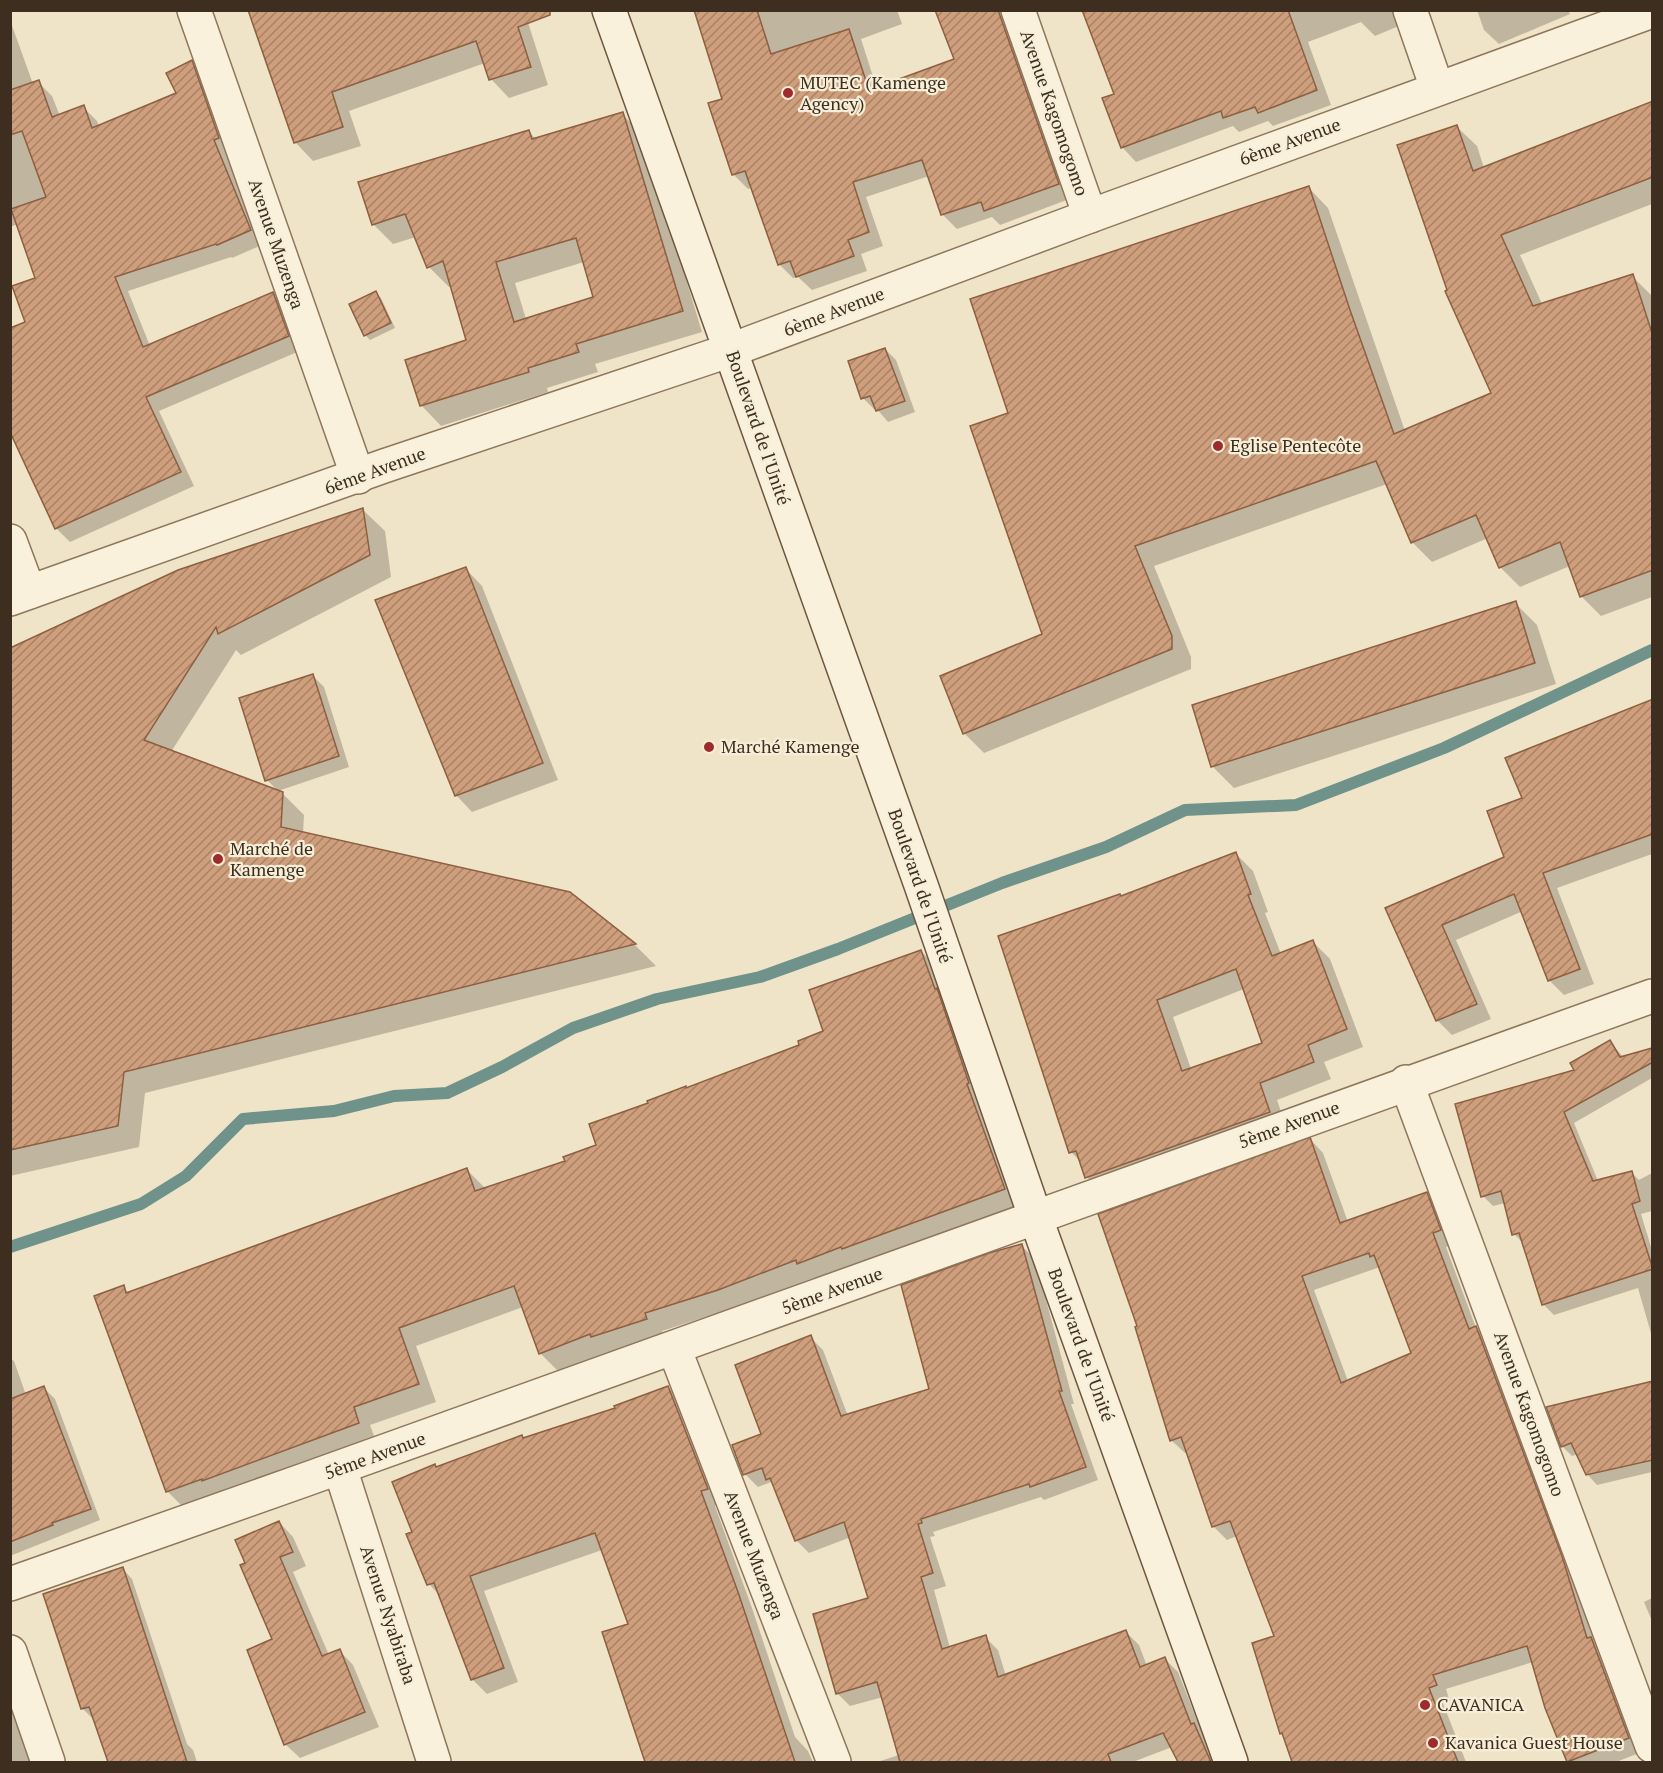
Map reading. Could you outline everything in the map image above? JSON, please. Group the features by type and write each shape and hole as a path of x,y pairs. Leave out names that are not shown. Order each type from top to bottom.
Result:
{"street":[{"name":"Avenue Muzenga","path":"194,10 358,477"},
{"name":"Boulevard de l'Unité","path":"609,10 921,885 1035,1216 1231,1762"},
{"name":"Avenue Kagomogomo","path":"1018,10 1090,216"},
{"path":"1410,10 1437,88"},
{"name":"6ème Avenue","path":"20,596 384,466 731,350 1653,10"},
{"path":"10,541 20,596"},
{"name":"5ème Avenue","path":"10,1584 674,1348 1406,1082 1653,996"},
{"name":"Avenue Kagomogomo","path":"1406,1082 1653,1746"},
{"name":"Avenue Muzenga","path":"674,1348 834,1762"},
{"name":"Avenue Nyabiraba","path":"340,1468 434,1762"},
{"path":"10,1652 48,1762"}],"building":[{"path":"248,10 550,10 550,15 518,27 531,67 489,80 476,41 332,92 343,127 294,143"},
{"path":"694,10 757,10 771,54 849,29 869,90 954,59 935,10 998,10 1059,184 984,211 981,202 941,215 922,160 853,182 869,232 848,240 854,256 796,277 790,261 778,265 745,171 732,175 708,103 722,99"},
{"path":"1082,10 1288,10 1317,90 1258,113 1255,107 1223,118 1221,111 1121,148 1102,98 1114,94"},
{"path":"192,60 219,138 214,140 251,230 217,245 115,277 143,347 273,292 289,336 146,397 181,472 55,529 10,432 10,328 25,322 12,286 35,278 11,209 46,197 22,131 10,135 10,90 39,80 52,117 84,105 92,128 176,93 166,73"},
{"path":"1653,101 1653,177 1501,235 1533,306 1633,274 1653,336 1653,570 1580,597 1560,542 1499,568 1476,515 1411,543 1376,461 1135,546 1172,636 1172,649 963,734 940,676 1042,634 970,426 1008,413 970,299 1309,186 1394,434 1491,393 1445,291 1447,290 1397,145 1457,125 1473,171"},
{"path":"623,112 683,311 576,344 579,352 528,368 529,372 420,406 405,360 466,340 443,261 427,268 405,214 372,225 358,182 529,130 532,139","holes":["576,238 593,297 514,322 496,262"]},
{"path":"376,291 391,323 364,336 349,304"},
{"path":"885,348 905,401 876,411 870,396 861,399 848,361"},
{"name":"Marché de Kamenge","path":"363,508 370,555 218,634 216,627 144,740 283,792 281,827 570,892 636,944 124,1072 118,1126 10,1150 10,648 178,570"},
{"path":"466,567 543,763 455,796 375,600"},
{"path":"1516,601 1535,663 1211,767 1192,705"},
{"path":"313,674 339,756 265,781 239,698"},
{"path":"1653,699 1653,834 1543,873 1580,969 1548,981 1514,894 1442,925 1477,1004 1436,1021 1385,908 1504,857 1487,811 1522,798 1505,758"},
{"path":"1236,852 1251,894 1248,895 1272,956 1313,940 1347,1029 1308,1045 1314,1062 1260,1083 1270,1112 1085,1178 1076,1151 1069,1153 998,936 1120,894 1121,896","holes":["1236,969 1262,1043 1182,1071 1157,1000"]},
{"path":"921,950 935,989 937,988 969,1083 967,1084 1005,1189 842,1249 841,1247 797,1264 796,1260 718,1290 645,1313 647,1319 591,1337 590,1334 539,1354 514,1286 399,1328 419,1384 354,1407 359,1423 166,1492 94,1296 124,1285 126,1293 467,1168 475,1191 565,1161 563,1157 596,1145 589,1124 799,1045 798,1041 823,1031 809,990"},
{"path":"1610,1040 1620,1057 1652,1048 1653,1062 1564,1112 1593,1181 1632,1171 1640,1201 1632,1204 1653,1269 1542,1305 1519,1233 1512,1235 1501,1191 1481,1197 1455,1104 1574,1070 1570,1063"},
{"path":"1310,1137 1340,1223 1427,1192 1441,1230 1433,1233 1469,1329 1476,1326 1562,1556 1587,1638 1591,1637 1629,1738 1567,1762 1545,1708 1527,1646 1433,1675 1437,1685 1429,1688 1458,1762 1292,1762 1282,1733 1280,1734 1252,1643 1274,1636 1230,1521 1212,1527 1181,1437 1170,1441 1135,1327 1137,1326 1098,1214","holes":["1369,1253 1370,1257 1374,1255 1411,1353 1341,1383 1302,1276"]},
{"path":"1022,1244 1062,1391 1059,1391 1086,1467 1030,1487 1029,1484 921,1519 922,1523 918,1524 933,1573 921,1577 942,1649 986,1635 998,1677 1126,1630 1140,1667 1165,1657 1191,1724 1194,1723 1211,1762 1178,1762 1163,1733 1108,1754 1111,1762 900,1762 877,1682 836,1694 813,1614 868,1598 844,1522 795,1541 770,1478 766,1480 762,1468 743,1475 732,1445 761,1434 735,1365 811,1335 841,1416 929,1389 901,1285 989,1253"},
{"path":"1653,1381 1653,1460 1586,1475 1571,1443 1561,1447 1546,1407"},
{"path":"44,1386 91,1509 10,1542 10,1399"},
{"path":"668,1386 708,1489 701,1491 738,1592 795,1762 645,1762 602,1632 628,1624 595,1533 470,1576 504,1668 471,1680 434,1583 427,1585 406,1534 412,1532 392,1482 435,1464 436,1467 522,1435 523,1438 615,1408 614,1406"},
{"path":"279,1521 293,1552 280,1557 322,1656 340,1649 365,1712 284,1745 247,1650 272,1639 240,1565 245,1563 235,1540"},
{"path":"123,1567 187,1762 108,1762 89,1707 81,1709 43,1594"}],"waterway":[{"path":"10,1247 141,1204 186,1176 243,1119 334,1111 394,1096 447,1093 502,1067 573,1028 657,999 760,977 838,949 1002,883 1106,847 1185,810 1296,805 1444,748 1652,650"}],"place":[{"name":"MUTEC (Kamenge Agency)","path":"788,93"},
{"name":"Eglise Pentecôte","path":"1218,446"},
{"name":"Marché Kamenge","path":"709,747"},
{"name":"Marché de Kamenge","path":"218,859"},
{"name":"CAVANICA","path":"1425,1705"},
{"name":"Kavanica Guest House","path":"1433,1743"}]}
